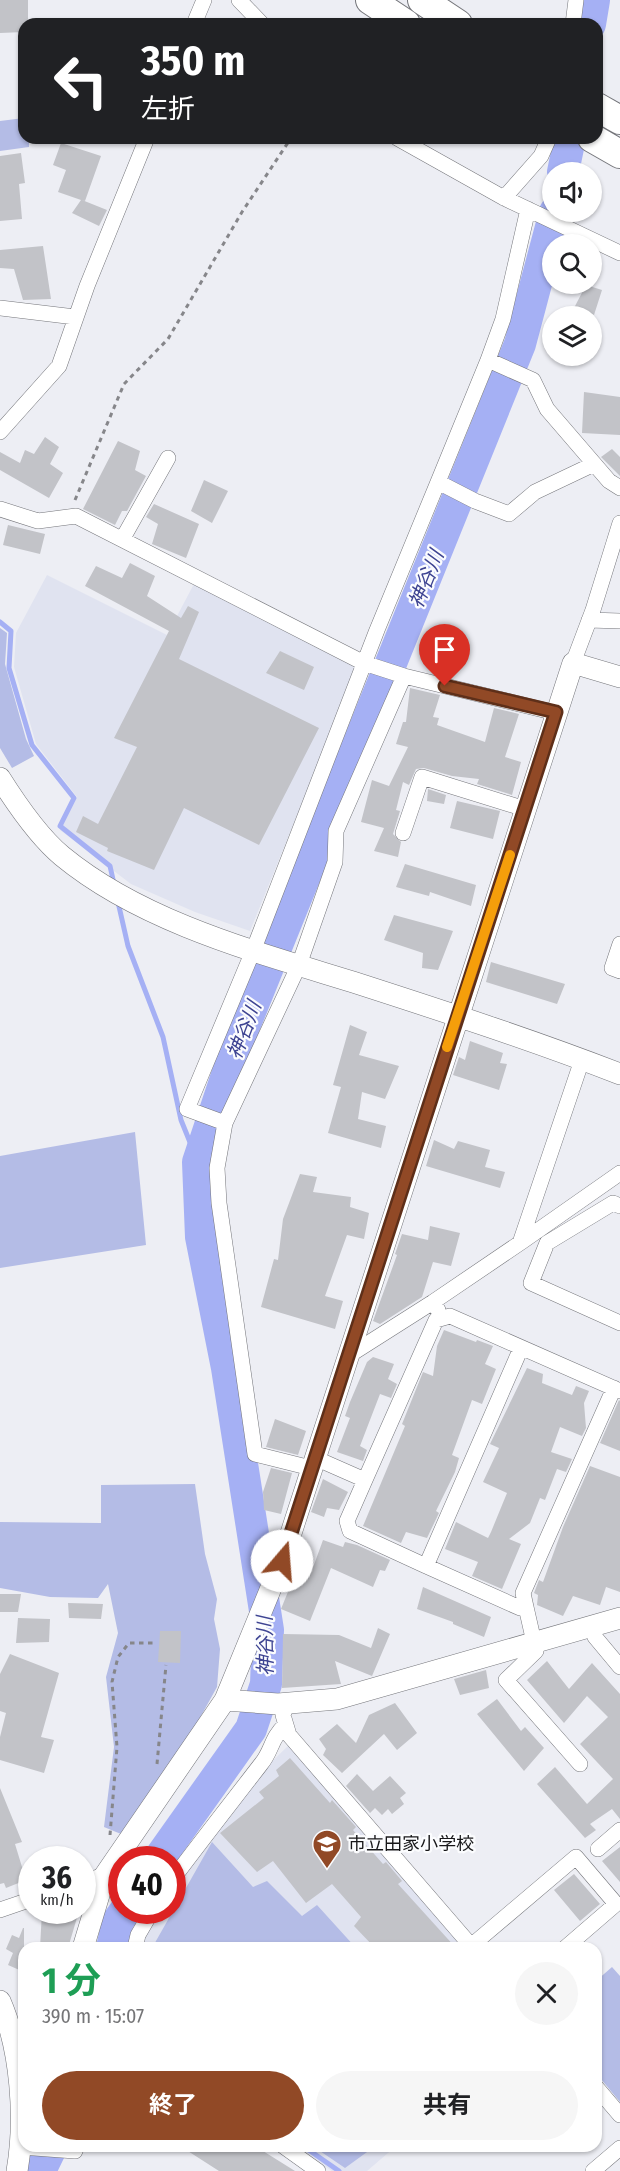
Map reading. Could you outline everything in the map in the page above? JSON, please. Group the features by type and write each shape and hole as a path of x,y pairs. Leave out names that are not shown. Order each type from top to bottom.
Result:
{"highway":[{"path":"370,0 397,18"},
{"path":"422,0 449,18"},
{"path":"603,110 620,120"},
{"path":"602,144 620,154"}],"street":[{"path":"196,18 204,0"},
{"path":"239,0 256,18"},
{"path":"574,18 576,0"},
{"path":"0,432 59,366 75,317 145,144"},
{"path":"408,144 504,198 620,253"},
{"path":"504,198 541,156 546,144"},
{"path":"225,1123 187,1110 253,951 364,663 490,361 531,211"},
{"path":"0,308 75,317"},
{"path":"490,361 533,380 547,409 609,481 620,488"},
{"path":"123,538 168,458"},
{"path":"438,482 475,501 509,514 535,492 594,464"},
{"path":"0,508 38,521 76,516 364,663 404,676 556,712"},
{"path":"125,1846 155,1801 231,1701 235,1672 282,1561 556,712 620,524"},
{"path":"589,620 620,621"},
{"path":"573,663 620,677"},
{"path":"365,1480 313,1463 255,1454 219,1203 217,1168 225,1123 296,964 335,862 336,831 404,676"},
{"path":"404,833 422,777 525,809"},
{"path":"0,778 17,805 62,856 142,909 253,951 458,1015 620,1074"},
{"path":"620,944 612,968 620,971"},
{"path":"520,1243 582,1059"},
{"path":"348,1356 433,1302 620,1173"},
{"path":"620,1206 613,1203 547,1243 531,1283 620,1323"},
{"path":"433,1302 443,1318"},
{"path":"526,1607 520,1608 350,1531 348,1521 436,1320 450,1316 617,1389 523,1593 536,1651 506,1680 580,1764"},
{"path":"426,1566 521,1348"},
{"path":"231,1701 283,1711 337,1699 620,1618"},
{"path":"591,1626 595,1637 620,1666"},
{"path":"186,1860 209,1828 264,1761 283,1711"},
{"path":"283,1711 289,1735 468,1942"},
{"path":"598,1849 620,1830"},
{"path":"478,1942 576,1857 616,1904 572,1942"},
{"path":"85,1942 108,1871"},
{"path":"96,1878 105,1875"},
{"path":"0,1910 18,1904"},
{"path":"136,1942 144,1924"},
{"path":"0,2001 18,2083"},
{"path":"602,2094 620,2115"},
{"path":"593,2171 620,2148"},
{"path":"17,2171 20,2152"},
{"path":"291,2152 318,2171"}],"path":[{"path":"67,518 124,384 168,339 242,212 287,144"},
{"path":"117,1846 108,1833 117,1747 112,1682 118,1657 129,1643 154,1643"},
{"path":"155,1801 166,1665"}],"shaded area":[{"path":"18,119 18,144 29,144 29,147 0,151 0,121"},
{"path":"47,575 167,635 195,582 358,665 250,931 195,912 131,884 60,830 77,797 36,744 14,667 16,633"},
{"path":"0,628 7,633 5,664 26,739 34,756 12,768 0,748"},
{"path":"135,1132 146,1245 0,1268 0,1156"},
{"path":"195,1484 205,1554 217,1599 214,1619 220,1649 217,1687 170,1772 121,1834 104,1827 114,1747 106,1677 118,1633 108,1584 98,1598 50,1597 0,1588 0,1522 101,1523 101,1485"},
{"path":"290,1744 461,1942 144,1942 153,1924 186,1924 186,1874 250,1783"},
{"path":"212,1842 253,1887 267,1881 302,1916 317,1905 351,1942 155,1942 166,1924 186,1924 186,1888"},
{"path":"612,1967 620,1976 620,2102 602,2080 602,1976"},
{"path":"304,2152 389,2152 367,2171 332,2171"},
{"path":"321,2152 367,2152 345,2168"}],"building":[{"path":"0,0 28,0 28,18 18,18 18,32 0,33"},
{"path":"61,144 101,156 85,201 82,200 107,210 99,226 72,213 81,200 58,192 66,170 53,165"},
{"path":"21,153 25,183 19,184 22,219 0,221 0,156"},
{"path":"43,246 51,299 23,300 14,269 0,268 0,250"},
{"path":"581,294 601,294 597,306 575,306"},
{"path":"584,392 620,397 620,435 582,433"},
{"path":"45,437 59,447 50,464 63,473 49,498 0,470 0,452 20,463 25,450 34,454"},
{"path":"118,441 140,451 135,470 146,476 127,511 122,511 115,525 83,509"},
{"path":"612,449 620,457 620,476 601,457"},
{"path":"204,480 228,491 212,523 191,511"},
{"path":"154,504 199,524 186,558 152,544 158,524 146,517"},
{"path":"8,525 45,534 40,554 3,545"},
{"path":"130,563 155,576 147,596 181,618 188,606 199,612 179,659 319,728 259,845 184,808 154,870 107,851 108,848 76,832 83,816 98,824 137,747 114,738 169,631 85,586 96,566 122,578"},
{"path":"280,651 314,667 304,690 266,673"},
{"path":"410,688 440,695 433,717 439,718 437,725 485,742 494,708 519,714 505,757 521,762 512,795 477,784 479,779 452,776 424,768 416,769 409,785 403,782 396,810 400,811 393,834 401,842 398,857 374,851 384,828 361,822 372,780 389,786 408,747 396,744 403,722 406,722"},
{"path":"428,789 446,795 444,804 427,801"},
{"path":"457,801 500,811 493,839 450,828"},
{"path":"405,864 476,885 471,906 430,892 429,896 396,887"},
{"path":"394,915 453,931 438,970 422,968 423,953 384,940"},
{"path":"491,962 565,984 557,1004 486,982"},
{"path":"350,1025 367,1032 359,1055 399,1066 385,1099 362,1092 358,1119 386,1126 381,1148 328,1133 341,1087 333,1085"},
{"path":"470,1041 503,1053 500,1063 507,1064 499,1090 453,1075 459,1057 465,1060"},
{"path":"434,1140 454,1149 458,1141 490,1150 485,1167 505,1172 500,1188 426,1166"},
{"path":"300,1174 317,1177 313,1192 351,1197 350,1207 369,1213 364,1239 347,1235 325,1296 343,1301 335,1329 261,1307 274,1259 278,1260 283,1219"},
{"path":"430,1226 460,1233 451,1266 433,1262 422,1297 380,1324 373,1321 397,1255 395,1254 402,1234 428,1240"},
{"path":"444,1330 493,1346 485,1364 496,1369 482,1404 472,1400 452,1455 459,1458 455,1472 436,1511 439,1513 427,1538 406,1532 401,1543 363,1526 405,1426 402,1424 423,1372 433,1376 437,1346"},
{"path":"373,1357 394,1364 388,1379 397,1384 391,1398 380,1394 360,1446 367,1450 363,1461 337,1452 350,1418 345,1416 350,1402 367,1362"},
{"path":"527,1368 543,1374 542,1383 572,1395 576,1386 589,1391 584,1403 586,1428 582,1436 560,1427 551,1452 572,1459 566,1472 557,1469 545,1500 540,1498 530,1523 509,1539 521,1544 502,1589 472,1576 478,1562 445,1549 456,1522 488,1538 491,1532 507,1493 483,1482 499,1448 490,1444"},
{"path":"620,1401 620,1451 600,1443"},
{"path":"275,1419 306,1431 298,1455 266,1447"},
{"path":"590,1466 620,1477 620,1592 606,1587 600,1605 573,1596 563,1616 537,1605 538,1595 534,1593 539,1580 543,1582 563,1527"},
{"path":"271,1468 292,1473 281,1514 264,1510 263,1492"},
{"path":"323,1479 348,1492 339,1510 327,1508 324,1517 311,1512"},
{"path":"323,1540 343,1547 345,1542 357,1545 390,1560 385,1571 380,1570 373,1587 331,1568 310,1621 281,1609 298,1567 311,1573"},
{"path":"423,1587 491,1617 484,1637 453,1624 453,1622 417,1609"},
{"path":"0,1594 21,1594 18,1612 0,1612"},
{"path":"68,1603 103,1604 101,1619 69,1618"},
{"path":"18,1618 50,1619 49,1642 16,1643"},
{"path":"378,1628 390,1634 372,1676 335,1661 341,1684 282,1688 283,1634 339,1635 371,1648"},
{"path":"160,1631 181,1631 180,1663 158,1662"},
{"path":"10,1654 59,1673 41,1737 54,1740 44,1773 0,1760 0,1737 6,1713 0,1711 0,1674"},
{"path":"547,1661 569,1689 592,1663 620,1694 620,1819 612,1809 590,1824 596,1830 585,1838 537,1784 555,1767 587,1804 613,1779 580,1744 608,1717 587,1696 564,1723 527,1680"},
{"path":"486,1670 489,1688 460,1695 454,1679"},
{"path":"497,1699 521,1731 525,1727 544,1748 524,1771 477,1714"},
{"path":"395,1703 417,1733 397,1750 384,1734 342,1773 323,1755 326,1749 319,1739 337,1724 356,1743 369,1715"},
{"path":"290,1758 330,1803 332,1800 356,1827 353,1830 383,1864 386,1862 402,1881 398,1884 451,1942 369,1942 354,1926 361,1917 332,1884 306,1903 273,1861 257,1872 220,1833 264,1798 259,1792 279,1776 276,1770"},
{"path":"357,1774 373,1791 390,1776 406,1793 400,1798 404,1804 392,1814 388,1809 382,1815 375,1808 370,1813 346,1786"},
{"path":"0,1788 22,1842 15,1844 18,1854 18,1883 6,1888 4,1883 0,1884"},
{"path":"620,1847 620,1882 602,1861"},
{"path":"574,1874 600,1904 580,1921 554,1890"},
{"path":"41,1924 75,1924 70,1942 40,1942"},
{"path":"24,1928 24,1942 18,1942 18,1969 8,1965 13,1953 6,1949 12,1935 19,1938"},
{"path":"189,2152 265,2152 295,2171 219,2171"}],"waterway":[{"name":"神谷川","path":"591,18 594,0"},
{"name":"神谷川","path":"565,162 569,144"},
{"name":"神谷川","path":"168,1846 251,1729 266,1684 268,1630 227,1368 201,1237 198,1162 239,1039 520,344 552,222"},
{"path":"0,622 11,631 9,668 32,745 74,798 60,826 110,866 114,884"},
{"path":"118,902 128,946 163,1037 181,1120 198,1162"},
{"name":"神谷川","path":"113,1942 117,1924"},
{"name":"神谷川","path":"40,2171 49,2152"},
{"path":"312,2152 339,2171"}],"slow traffic":[{"path":"447,1047 510,855"}],"place":[{"name":"市立田家小学校","path":"327,1870"}],"route":[{"path":"282,1561 556,712 445,686"}]}
